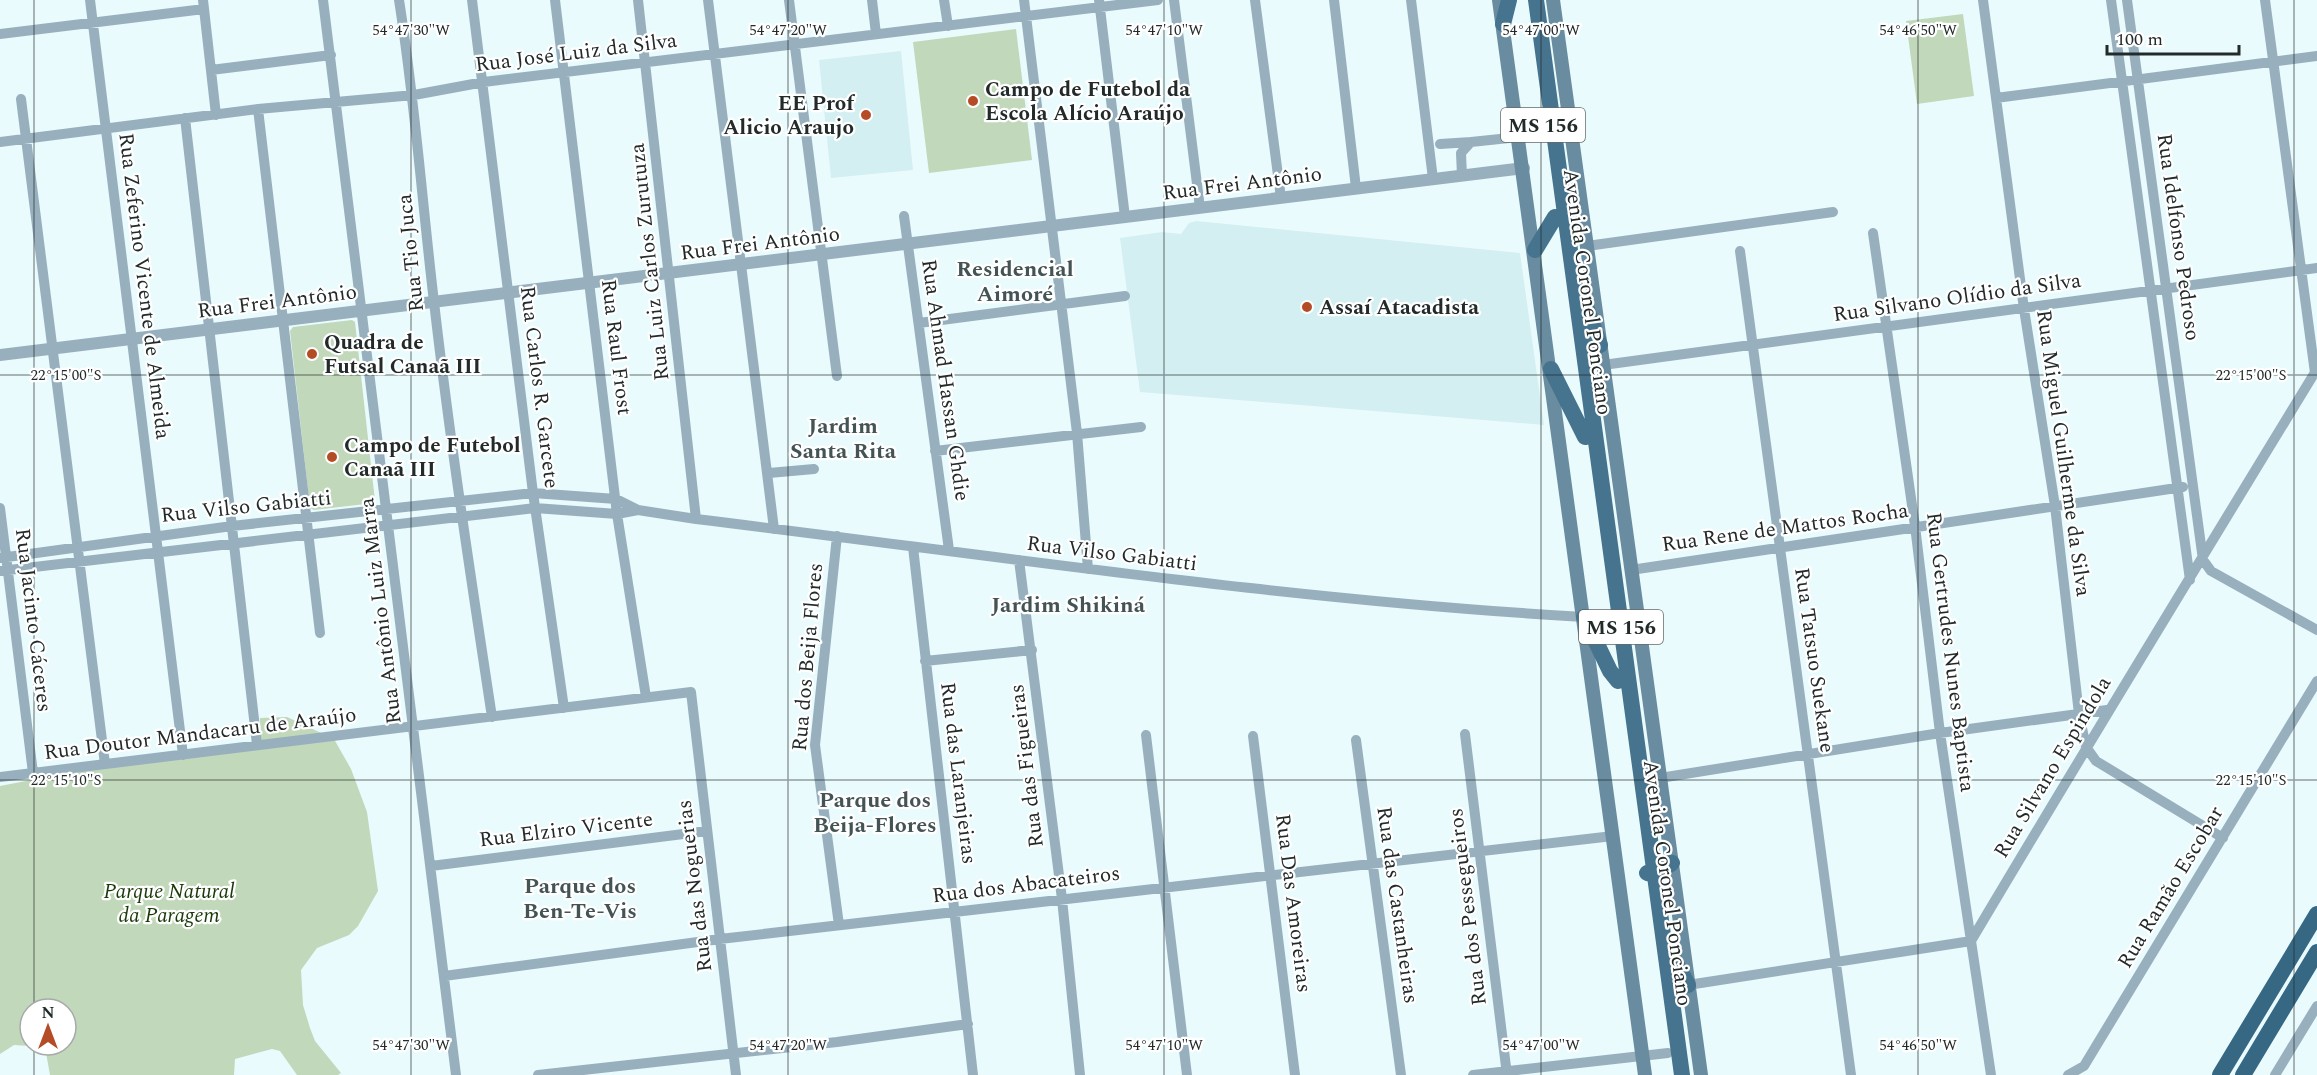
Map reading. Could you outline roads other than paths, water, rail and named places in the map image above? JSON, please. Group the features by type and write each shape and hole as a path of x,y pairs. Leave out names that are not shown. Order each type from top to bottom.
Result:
{"highway":[{"path":"2220,1075 2317,914"},
{"path":"2243,1075 2317,952"}],"main road":[{"path":"1499,0 1551,369 1585,437"},
{"path":"1503,24 1509,0"},
{"name":"Avenida Coronel Ponciano","path":"1526,0 1556,133 1555,217 1619,689 1649,873"},
{"path":"1536,0 1556,133 1587,246 1701,1075"},
{"path":"1553,0 1556,133"},
{"path":"1554,171 1573,273 1600,345"},
{"path":"1535,250 1555,217"},
{"name":"Avenida Coronel Ponciano","path":"1573,273 1642,781 1649,873 1671,1075"},
{"name":"MS 156","path":"1551,369 1613,836"},
{"path":"1584,617 1619,689"},
{"path":"1613,836 1645,1075"},
{"path":"1671,863 1649,873 1664,942 1682,1075"},
{"path":"1664,942 1688,985"}],"street":[{"name":"Rua Zeferino Vicente de Almeida","path":"90,0 183,755"},
{"name":"Rua Antônio Luiz Marra","path":"323,0 456,1075"},
{"name":"Rua Tio Juca","path":"399,0 414,95 434,301 459,501 492,717"},
{"name":"Rua Carlos R. Garcete","path":"472,0 484,82 533,493 564,708"},
{"name":"Rua Raul Frost","path":"555,0 617,514 646,697"},
{"name":"Rua Luiz Carlos Zurutuza","path":"638,0 696,519"},
{"path":"708,0 769,473 774,529"},
{"path":"789,0 837,376"},
{"path":"872,0 876,34"},
{"path":"944,0 948,26"},
{"path":"1024,0 1077,434 1088,569"},
{"name":"Rua José Luiz da Silva","path":"0,142 185,118 414,95 484,82 1026,16 1100,3 1158,0"},
{"path":"1174,0 1200,208"},
{"path":"1255,0 1281,198"},
{"path":"1334,0 1356,188"},
{"path":"1411,0 1433,179"},
{"name":"Rua Miguel Guilherme da Silva","path":"1983,0 2024,309 2055,506 2079,714 2086,747"},
{"name":"Rua Idelfonso Pedroso","path":"2111,0 2190,580"},
{"name":"Rua Idelfonso Pedroso","path":"2127,0 2203,560"},
{"path":"2265,0 2316,372"},
{"path":"1100,3 1125,217"},
{"path":"0,34 204,4 216,115"},
{"path":"211,70 331,55"},
{"path":"1996,98 2317,56"},
{"path":"21,99 28,138 105,764"},
{"path":"258,110 320,633"},
{"path":"185,118 257,746"},
{"path":"1440,144 1556,133"},
{"path":"1462,176 1461,153 1471,142"},
{"name":"Rua Frei Antônio","path":"0,355 1524,168"},
{"path":"1587,246 1833,212"},
{"name":"Rua Ahmad Hassan Ghdie","path":"904,216 949,550"},
{"name":"Rua Gertrudes Nunes Baptista","path":"1873,233 1915,527 1940,733 1991,1075"},
{"name":"Rua Tatsuo Suekane","path":"1740,251 1851,1075"},
{"name":"Rua Silvano Olídio da Silva","path":"1603,365 2317,268"},
{"path":"919,323 1125,296"},
{"name":"Rua Silvano Espindola","path":"1971,941 2107,710 2203,560 2316,372"},
{"path":"935,451 1141,427"},
{"path":"769,473 814,470"},
{"name":"Rua Rene de Mattos Rocha","path":"1631,570 2193,486"},
{"name":"Rua Vilso Gabiatti","path":"3,557 232,526 533,493 616,499 638,510 696,519 1234,588 1451,609 1584,617"},
{"name":"Rua Jacinto Cáceres","path":"0,508 4,570 33,773"},
{"name":"Rua Vilso Gabiatti","path":"4,570 535,508 617,514 638,510"},
{"name":"Rua dos Beija Flores","path":"837,536 815,745 839,925"},
{"name":"Rua das Laranjeiras","path":"914,547 973,1075"},
{"name":"Rua das Figueiras","path":"1018,560 1032,650 1062,899 1080,1075"},
{"path":"2203,560 2211,571 2317,630"},
{"path":"925,661 1032,650"},
{"name":"Rua Ramão Escobar","path":"2068,1075 2084,1066 2317,681"},
{"name":"Rua Doutor Mandacaru de Araújo","path":"0,777 691,692"},
{"name":"Rua das Noguerias","path":"691,692 736,1075"},
{"path":"1660,778 1940,733 2107,710"},
{"name":"Rua dos Pessegueiros","path":"1465,734 1507,1073"},
{"path":"1146,735 1162,888 1187,1075"},
{"name":"Rua Das Amoreiras","path":"1253,736 1295,1075"},
{"name":"Rua das Castanheiras","path":"1356,740 1401,1075"},
{"path":"2086,747 2096,761 2223,838"},
{"name":"Rua Elziro Vicente","path":"431,866 707,831"},
{"name":"Rua dos Abacateiros","path":"444,976 720,939 1613,836"},
{"path":"1688,985 1971,941"},
{"path":"2275,1075 2317,1006"},
{"path":"538,1075 733,1054 968,1024"},
{"path":"1473,1075 1507,1073 1668,1053"}],"place":[{"name":"Campo de Futebol da Escola Alício Araújo","path":"973,101"},
{"name":"EE Prof Alicio Araujo","path":"866,115"},
{"name":"Assaí Atacadista","path":"1307,307"},
{"name":"Quadra de Futsal Canaã III","path":"312,354"},
{"name":"Campo de Futebol Canaã III","path":"332,457"}],"district":[{"name":"Residencial Aimoré","path":"1015,280"},
{"name":"Jardim Santa Rita","path":"843,438"},
{"name":"Jardim Shikiná","path":"1068,604"},
{"name":"Parque dos Beija-Flores","path":"875,812"},
{"name":"Parque dos Ben-Te-Vis","path":"580,898"}],"park label":[{"name":"Parque Natural da Paragem","path":"169,903"}]}
